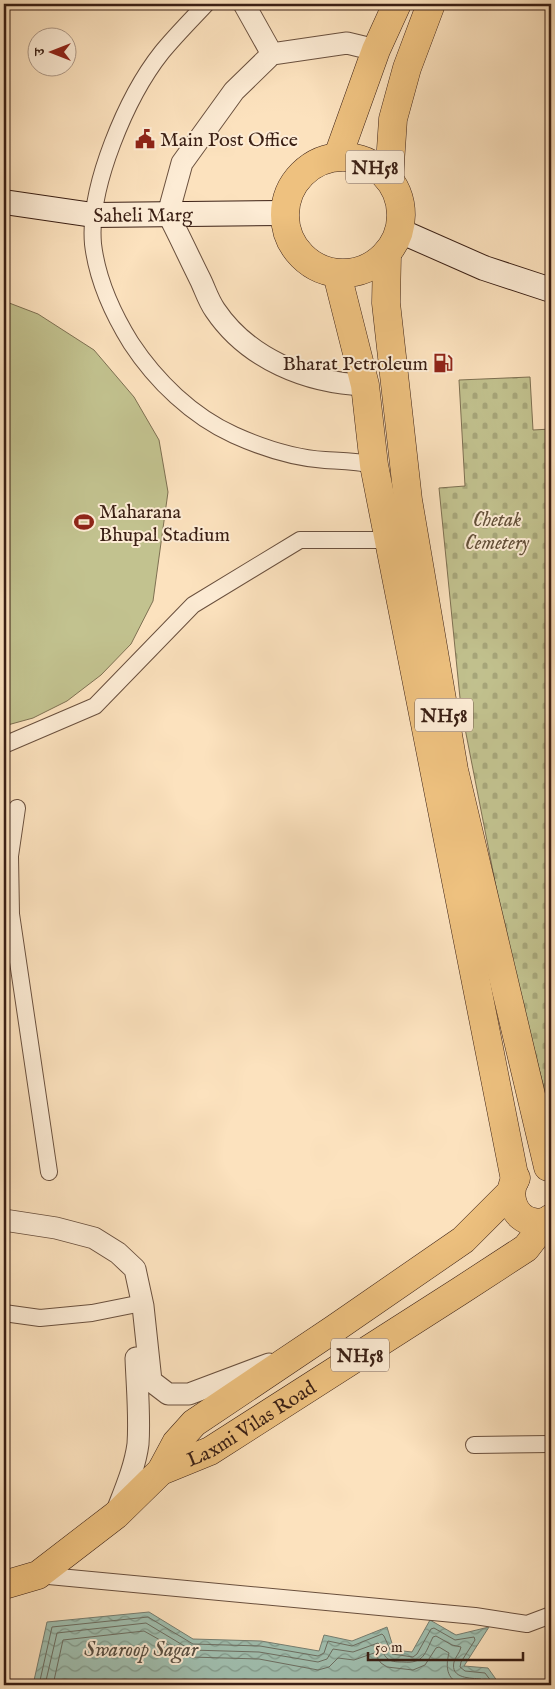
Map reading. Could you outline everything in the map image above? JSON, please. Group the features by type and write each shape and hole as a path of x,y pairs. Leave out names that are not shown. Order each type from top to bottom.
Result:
{"highway":[{"name":"NH58","path":"338,156 376,50 397,4"},
{"name":"NH58","path":"390,179 393,119 407,68 431,4"},
{"name":"NH58","path":"387,255 364,270 337,274 323,271 310,264 299,254 290,242 285,228 284,213 286,199 300,174 312,165 338,156 367,161 390,179 398,195 402,213 400,231 387,255 386,303 408,500 402,540 446,836 513,1186"},
{"name":"NH58","path":"161,1471 176,1443 194,1423 462,1240 513,1186 523,1170 535,1166 550,1167 454,770 402,540 374,465 365,385 337,274"},
{"name":"Laxmi Vilas Road","path":"513,1186 513,1206 521,1216 533,1222 549,1221"},
{"name":"Laxmi Vilas Road","path":"4,1585 38,1575 116,1515 161,1471 210,1451 452,1296 526,1248 549,1221"}],"main road":[{"name":"Saheli Marg","path":"4,202 93,215 284,213"},
{"path":"400,231 484,268 551,290"}],"street":[{"path":"206,4 162,52 141,83 111,148 93,215 94,246 101,278 125,334 139,355 180,400 201,416 232,434 262,447 291,455 324,460 358,461 374,465"},
{"path":"244,4 272,54"},
{"path":"365,385 340,384 313,378 286,368 254,351 230,329 214,309 168,214 182,163 234,91 272,54 347,43 376,50"},
{"path":"4,745 95,706 193,605 300,540 402,540"},
{"path":"17,808 7,853 11,914 49,1172"},
{"path":"4,1220 56,1228 94,1238 118,1253 135,1269 143,1306 151,1382 168,1394 189,1394 300,1351"},
{"path":"116,1515 131,1475 138,1445 132,1304 127,1273 118,1253"},
{"path":"4,1313 40,1318 92,1313 132,1304"},
{"path":"474,1445 551,1444"},
{"path":"38,1575 475,1616 527,1624 551,1615"}],"green space":[{"name":"Maharana Bhupal Stadium","path":"4,301 38,314 94,350 134,397 159,440 168,492 153,601 131,644 101,675 67,701 33,718 4,726"},
{"name":"Chetak Cemetery","path":"530,377 533,430 551,429 551,1116 506,938 461,708 439,488 465,486 459,380"}],"water":[{"name":"Swaroop Sagar","path":"149,1612 193,1639 261,1641 319,1651 324,1635 352,1641 387,1627 394,1650 412,1652 430,1620 456,1635 489,1627 464,1666 488,1668 500,1685 33,1685 47,1622"}],"place":[{"name":"Main Post Office","path":"145,139"},
{"name":"Bharat Petroleum","path":"443,363"},
{"name":"Maharana Bhupal Stadium","path":"84,522"}]}
